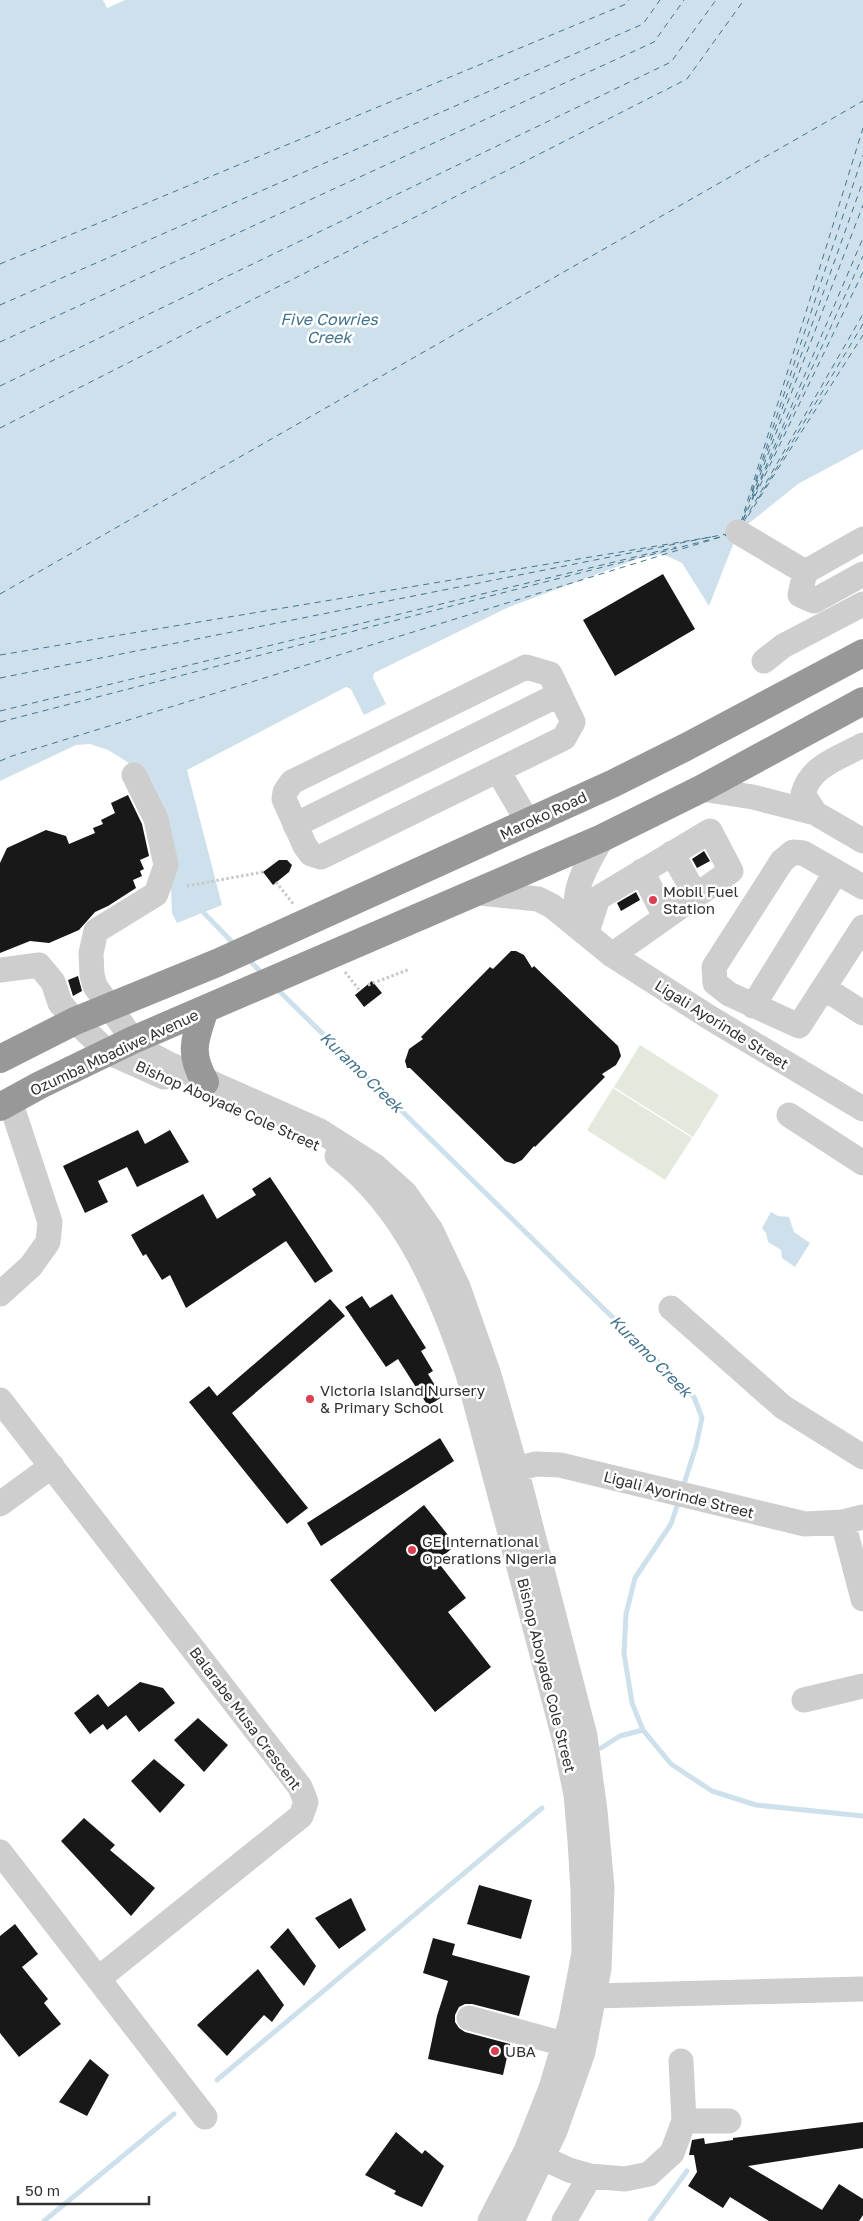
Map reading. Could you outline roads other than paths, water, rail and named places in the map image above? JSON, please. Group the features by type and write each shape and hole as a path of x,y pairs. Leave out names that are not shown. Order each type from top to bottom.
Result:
{"highway":[{"name":"Maroko Road","path":"108,1007 217,963 528,822 686,747 863,654"},
{"path":"205,1082 196,1066 194,1048 196,1033 217,1005 602,838 701,789 863,701"},
{"name":"Ozumba Mbadiwe Avenue","path":"5,1104 133,1040 217,1005"},
{"path":"0,1059 75,1021 108,1007"}],"street":[{"path":"738,532 805,572"},
{"path":"863,539 805,572 800,594 814,601 863,574"},
{"path":"764,661 784,646 863,604"},
{"path":"526,667 550,674 573,722 564,738 498,771 321,858 311,854 305,846 284,799 284,792 292,782 526,667"},
{"path":"295,825 560,694"},
{"path":"815,813 803,794 806,782 815,771 863,745"},
{"path":"498,771 528,822"},
{"name":"Bishop Aboyade Cole Street","path":"134,775 156,819 166,865 156,894 96,931 91,953 92,974 95,986 133,1040 150,1054 205,1082 320,1131 375,1166 405,1194 432,1230 458,1287 489,1375 507,1479 576,1795 583,1891 584,1954 571,2021 551,2088 526,2151 490,2221"},
{"path":"701,789 753,797 815,813 863,841"},
{"path":"587,932 598,898 710,830 731,871 612,955"},
{"name":"Ligali Ayorinde Street","path":"587,932 576,908 580,883 589,861 602,838"},
{"path":"863,887 803,853 792,852 782,860 714,967 714,983 729,994 799,1026 863,927"},
{"path":"672,853 696,896"},
{"path":"642,871 665,917"},
{"path":"753,1006 836,872"},
{"name":"Ligali Ayorinde Street","path":"480,892 538,899 552,906 587,932 612,955 712,1019 863,1109"},
{"name":"Bishop Aboyade Cole Street","path":"0,970 39,965 53,982 60,1003 75,1021 108,1052 314,1141 351,1166 399,1222 430,1278 451,1324 507,1479 584,1736 596,1811 602,1888 599,1969 583,2052 555,2131 512,2221"},
{"path":"824,988 863,1013"},
{"path":"712,1019 729,994"},
{"path":"0,1294 31,1266 48,1242 50,1222 5,1104"},
{"path":"789,1116 863,1163"},
{"path":"671,1308 783,1408 863,1457"},
{"name":"Balarabe Musa Crescent","path":"0,1400 300,1787 306,1802 300,1816 98,1979"},
{"path":"0,1504 52,1466"},
{"name":"Ligali Ayorinde Street","path":"507,1479 558,1479 662,1496 804,1539 854,1526"},
{"path":"854,1526 863,1599"},
{"path":"804,1700 863,1686"},
{"path":"1,1855 205,2117"},
{"path":"594,1996 863,1989"},
{"path":"469,2018 564,2044"},
{"path":"543,2158 569,2170 590,2176 625,2179 649,2174 672,2153 684,2121 681,2061"},
{"path":"684,2121 728,2122"},
{"path":"564,2221 590,2176"}],"water":[{"name":"Five Cowries Creek","path":"0,0 103,0 107,8 125,0 863,0 863,449 798,484 738,532 709,606 682,563 663,554 640,558 509,607 374,673 373,678 386,704 364,715 351,689 346,687 187,770 222,905 177,923 172,913 170,867 145,781 126,761 108,750 90,744 76,745 0,781"},
{"path":"771,1212 778,1216 789,1217 794,1232 810,1243 795,1267 782,1258 781,1250 768,1242 766,1233 762,1228"}],"waterway":[{"name":"Kuramo Creek","path":"203,912 236,946"},
{"name":"Kuramo Creek","path":"248,959 263,974"},
{"name":"Kuramo Creek","path":"276,988 694,1397 702,1418 696,1446 683,1487"},
{"name":"Kuramo Creek","path":"679,1500 671,1524 635,1578 626,1614 624,1653 632,1703 643,1730 671,1764 712,1791 756,1805 863,1816"},
{"path":"601,1748 620,1736 643,1730"},
{"path":"217,2080 542,1808"},
{"path":"44,2221 174,2114"},
{"name":"Kuramo Creek","path":"650,2221 687,2171"}],"place":[{"name":"Mobil Fuel Station","path":"653,900"},
{"name":"Victoria Island Nursery & Primary School","path":"310,1399"},
{"name":"GE International Operations Nigeria","path":"412,1550"},
{"name":"UBA","path":"495,2051"}]}
